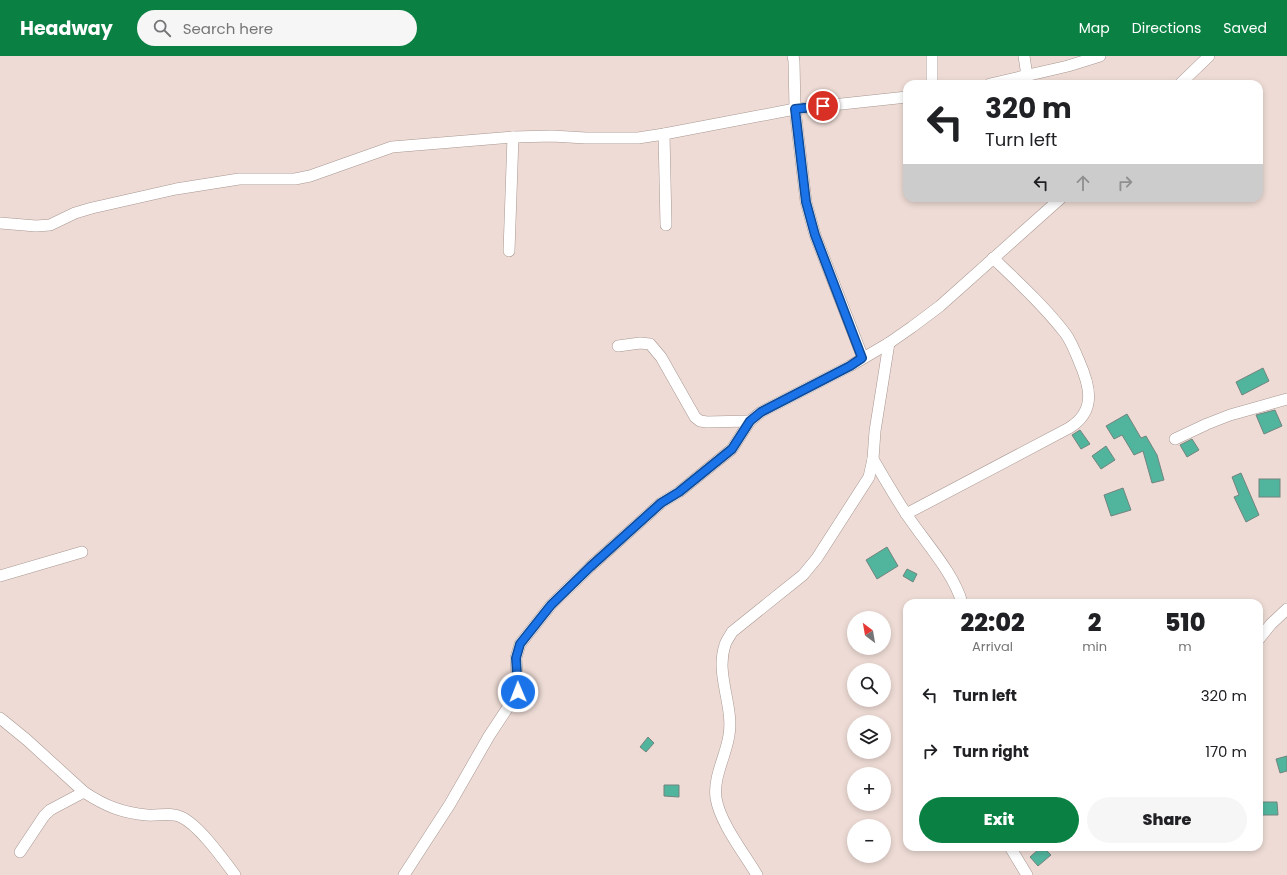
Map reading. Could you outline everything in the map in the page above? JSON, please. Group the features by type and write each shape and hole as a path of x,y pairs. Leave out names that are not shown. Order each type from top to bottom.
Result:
{"street":[{"path":"793,56 795,109 806,202 815,235 862,358"},
{"path":"932,56 932,80"},
{"path":"1024,56 1027,76"},
{"path":"1008,80 1068,66 1100,56"},
{"path":"1184,80 1209,56"},
{"path":"0,223 36,226 50,225 75,213 92,208 176,189 239,179 295,179 392,147 513,136 638,138 795,109 903,97"},
{"path":"664,134 666,225"},
{"path":"509,251 513,136"},
{"path":"404,875 450,804 489,736 518,692 516,658 520,644 551,605 590,567 661,503 679,492 732,449 750,421 761,412 850,366 889,343 940,306 1056,202"},
{"path":"906,514 1069,428 1082,417 1089,402 1086,376 1067,335 1042,306 993,258"},
{"path":"618,346 640,343 650,344 661,357 692,412 700,421 750,421"},
{"path":"757,875 724,822 716,797 716,785 729,736 730,722 722,656 725,644 732,632 803,575 817,558 869,477 873,459 875,431 889,343"},
{"path":"1175,439 1206,424 1230,415 1287,399"},
{"path":"873,459 906,514 948,572 961,599"},
{"path":"0,576 82,552"},
{"path":"1263,635 1287,609"},
{"path":"0,718 27,740 84,792 118,810 148,815 172,814 182,817 209,841 235,875"},
{"path":"20,852 44,816 50,810 84,792"},
{"path":"1012,851 1027,875"}],"building":[{"path":"1263,368 1269,381 1242,395 1236,382"},
{"path":"1275,410 1282,426 1264,434 1256,415"},
{"path":"1127,414 1141,438 1146,436 1157,455 1164,480 1152,483 1143,451 1134,455 1122,435 1114,439 1106,426"},
{"path":"1080,430 1090,444 1081,449 1072,435"},
{"path":"1192,439 1199,450 1187,457 1180,445"},
{"path":"1106,446 1115,460 1101,469 1092,456"},
{"path":"1241,473 1259,515 1246,522 1234,497 1239,495 1232,477"},
{"path":"1259,479 1280,479 1280,497 1259,497"},
{"path":"1123,488 1131,510 1111,516 1104,495"},
{"path":"887,547 898,566 877,579 866,560"},
{"path":"907,569 917,574 913,582 903,576"},
{"path":"648,737 654,743 646,752 640,747"},
{"path":"1287,756 1287,771 1280,773 1276,759"},
{"path":"664,785 679,785 679,797 664,796"},
{"path":"1263,802 1277,802 1278,815 1263,815"},
{"path":"1037,851 1047,851 1051,855 1038,866 1030,857"}],"route":[{"path":"518,692 516,658 520,644 551,605 590,567 661,503 679,492 732,449 750,421 761,412 850,366 862,358 815,235 806,202 795,109 823,106"}]}
